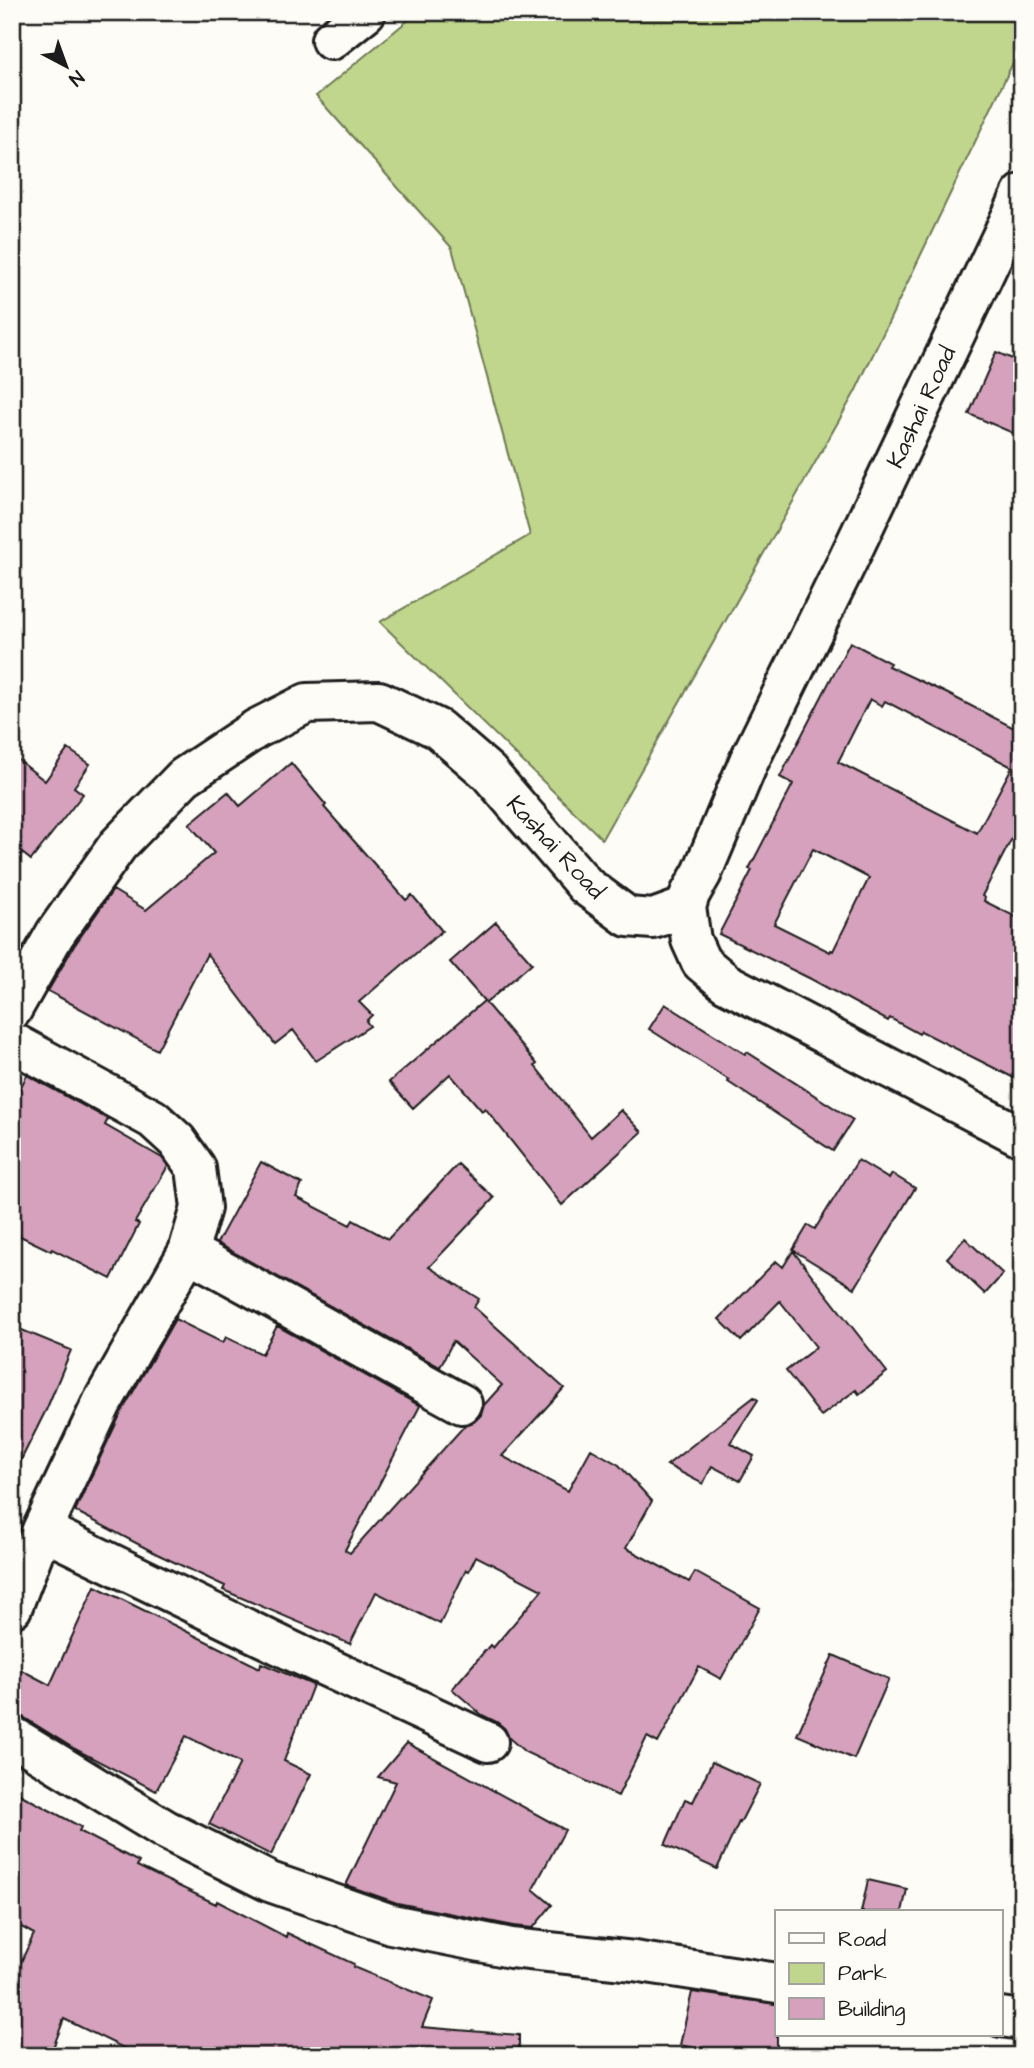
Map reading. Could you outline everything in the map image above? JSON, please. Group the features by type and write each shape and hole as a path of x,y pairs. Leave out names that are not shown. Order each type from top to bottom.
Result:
{"street":[{"path":"331,40 366,12"},
{"name":"Kashai Road","path":"12,1010 55,934 118,845 184,778 256,729 307,703 379,701 438,729 488,772 586,886 628,917 653,919 686,907 749,761 1022,194"},
{"path":"686,907 691,940 701,962 726,983 1022,1138"},
{"path":"12,1042 153,1119 177,1140 196,1168 201,1208 188,1252 102,1403 42,1530 12,1608"},
{"path":"188,1252 285,1303 462,1404"},
{"path":"42,1530 488,1742"},
{"path":"12,1737 166,1830 270,1882 391,1924 510,1948 634,1961 775,1983"},
{"path":"1002,2017 1022,2020"}],"green space":[{"path":"418,12 1022,12 1022,44 855,392 602,839 380,622 530,535 452,248 316,96"}],"building":[{"path":"996,352 1022,363 1022,437 969,414"},
{"path":"850,642 890,663 888,666 1022,732 1022,819 982,896 984,901 1022,920 1022,1082 921,1031 919,1034 890,1018 888,1021 719,934 793,784 780,777","holes":["870,699 882,706 885,701 1012,767 977,833 838,762","813,849 869,878 833,951 830,952 774,924"]},
{"path":"68,749 90,764 74,787 83,794 31,860 12,845 12,755 45,781"},
{"path":"291,763 326,805 324,807 406,900 412,895 442,931 359,1002 372,1015 366,1021 370,1026 316,1061 293,1030 275,1044 207,954 157,1050 48,991 74,946 113,890 146,910 214,853 189,824 228,792 240,806"},
{"path":"496,922 532,963 486,1003 450,962"},
{"path":"484,1001 537,1064 535,1066 591,1137 621,1110 642,1132 562,1205 485,1108 482,1111 450,1074 413,1108 389,1082"},
{"path":"665,1004 745,1054 747,1052 853,1120 833,1151 649,1029"},
{"path":"27,1075 108,1119 105,1125 162,1158 168,1166 135,1222 139,1224 111,1279 12,1232 12,1104"},
{"path":"858,1160 889,1179 892,1174 915,1188 855,1288 793,1250 808,1225 815,1229"},
{"path":"261,1162 302,1184 296,1197 350,1225 353,1220 388,1239 458,1164 494,1198 429,1267 479,1299 474,1307 564,1388 502,1456 568,1491 591,1449 619,1465 652,1501 626,1548 689,1582 695,1572 760,1608 721,1679 699,1667 658,1743 647,1737 618,1796 525,1752 509,1738 505,1729 497,1722 482,1715 452,1689 490,1645 493,1648 542,1590 476,1556 469,1571 466,1570 440,1624 376,1592 350,1644 223,1590 225,1586 75,1511 121,1413 175,1319 223,1343 226,1337 262,1354 277,1326 420,1406 345,1550 350,1553 465,1425 474,1422 481,1415 484,1405 502,1385 453,1341 440,1367 217,1243"},
{"path":"965,1238 1003,1274 985,1294 947,1258"},
{"path":"793,1251 887,1372 859,1394 856,1390 821,1416 786,1371 816,1347 780,1301 741,1341 719,1319 776,1261 783,1267"},
{"path":"12,1326 71,1350 47,1408 12,1478"},
{"path":"754,1397 758,1400 730,1443 754,1456 740,1481 712,1466 703,1484 667,1465"},
{"path":"95,1586 260,1668 261,1663 313,1685 284,1761 311,1774 271,1855 209,1824 240,1763 186,1736 156,1791 73,1748 23,1717 12,1714 12,1665 50,1685"},
{"path":"833,1655 889,1679 854,1759 797,1735"},
{"path":"407,1743 565,1830 533,1889 552,1905 533,1928 397,1903 346,1885 396,1782 378,1777"},
{"path":"712,1762 760,1784 717,1869 665,1845 685,1799 693,1802"},
{"path":"12,1790 81,1827 79,1831 139,1862 137,1866 216,1904 217,1901 286,1937 287,1933 354,1964 353,1967 433,2000 422,2027 519,2035 519,2056 140,2056 64,2019 50,2056 12,2056 12,1981 34,1934 12,1922"},
{"path":"868,1880 907,1889 902,1910 861,1910"},
{"path":"692,1992 775,2004 777,2056 730,2056 680,2045"}]}
